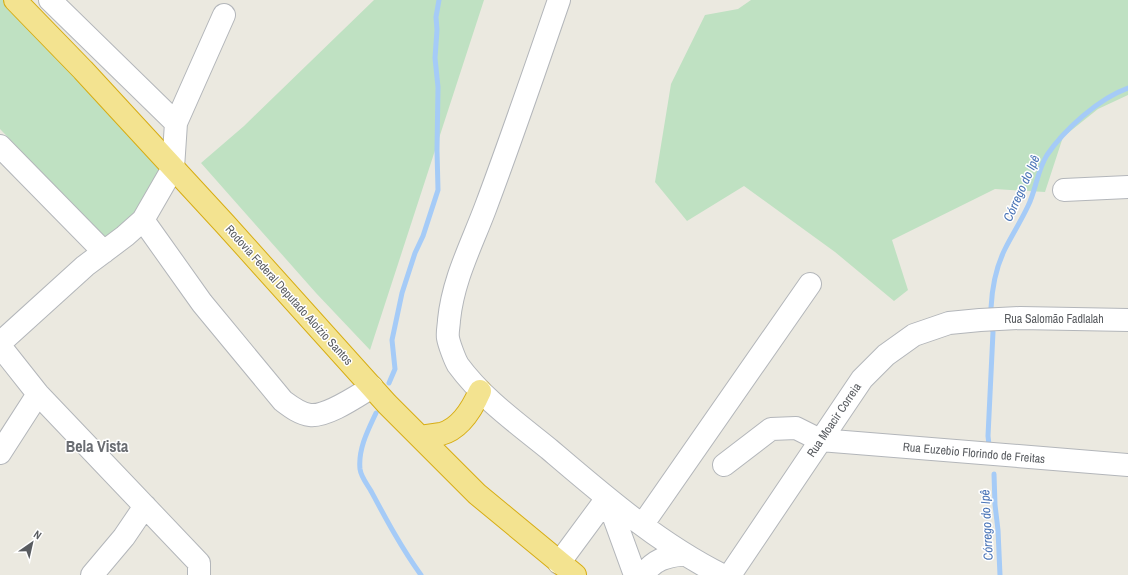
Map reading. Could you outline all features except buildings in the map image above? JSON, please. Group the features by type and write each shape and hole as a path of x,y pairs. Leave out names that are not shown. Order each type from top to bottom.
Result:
{"highway":[{"name":"Rodovia Federal Deputado Aloízio Santos","path":"15,0 83,70 372,388 477,494 567,569"},
{"path":"420,437 443,433 452,428 465,417 474,404 480,391"}],"street":[{"path":"50,0 176,123"},
{"path":"560,0 511,140 456,283 450,315 448,338 457,363 480,391 501,412 607,498 684,554 722,575"},
{"path":"0,343 85,266 125,236 143,220 173,168 176,123 224,15"},
{"path":"0,146 104,252"},
{"path":"1064,190 1128,187"},
{"path":"143,220 202,303 283,401 297,411 310,415 323,414 372,388"},
{"path":"643,524 810,284"},
{"name":"Rua Salomão Fadlalah","path":"980,320 1020,318 1128,320"},
{"name":"Rua Moacir Correia","path":"730,575 862,379 886,355 914,335 949,323 980,320"},
{"path":"0,346 38,394 146,506 204,571"},
{"path":"0,453 38,394"},
{"path":"724,465 771,429 796,428 820,440"},
{"name":"Rua Euzebio Florindo de Freitas","path":"820,440 1128,465"},
{"path":"567,569 607,498"},
{"path":"607,498 635,575"},
{"path":"92,575 124,537 146,506"},
{"path":"642,575 656,561 666,556 684,554"}],"green space":[{"path":"0,0 4,0 159,168 153,188 143,207 107,240 0,129"},
{"path":"374,0 484,0 370,350 316,293 201,163 244,126"},
{"path":"751,0 1128,0 1128,95 1098,109 1063,137 1045,192 995,189 892,240 908,290 894,301 835,252 744,186 687,221 655,182 671,84 705,15 738,9"}],"waterway":[{"path":"389,383 395,369 392,340 402,293 438,190 438,87 435,58 437,30 436,17 439,0"},
{"name":"Córrego do Ipê","path":"991,308 993,286 999,263 1028,206 1041,167 1047,155 1072,125 1106,99 1128,88"},
{"name":"Córrego do Ipê","path":"989,445 988,436 993,332 991,326"},
{"path":"376,413 362,447 360,469 363,478 394,534 421,575"},
{"name":"Córrego do Ipê","path":"994,474 1000,575"}],"district":[{"name":"Bela Vista","path":"97,446"}]}
